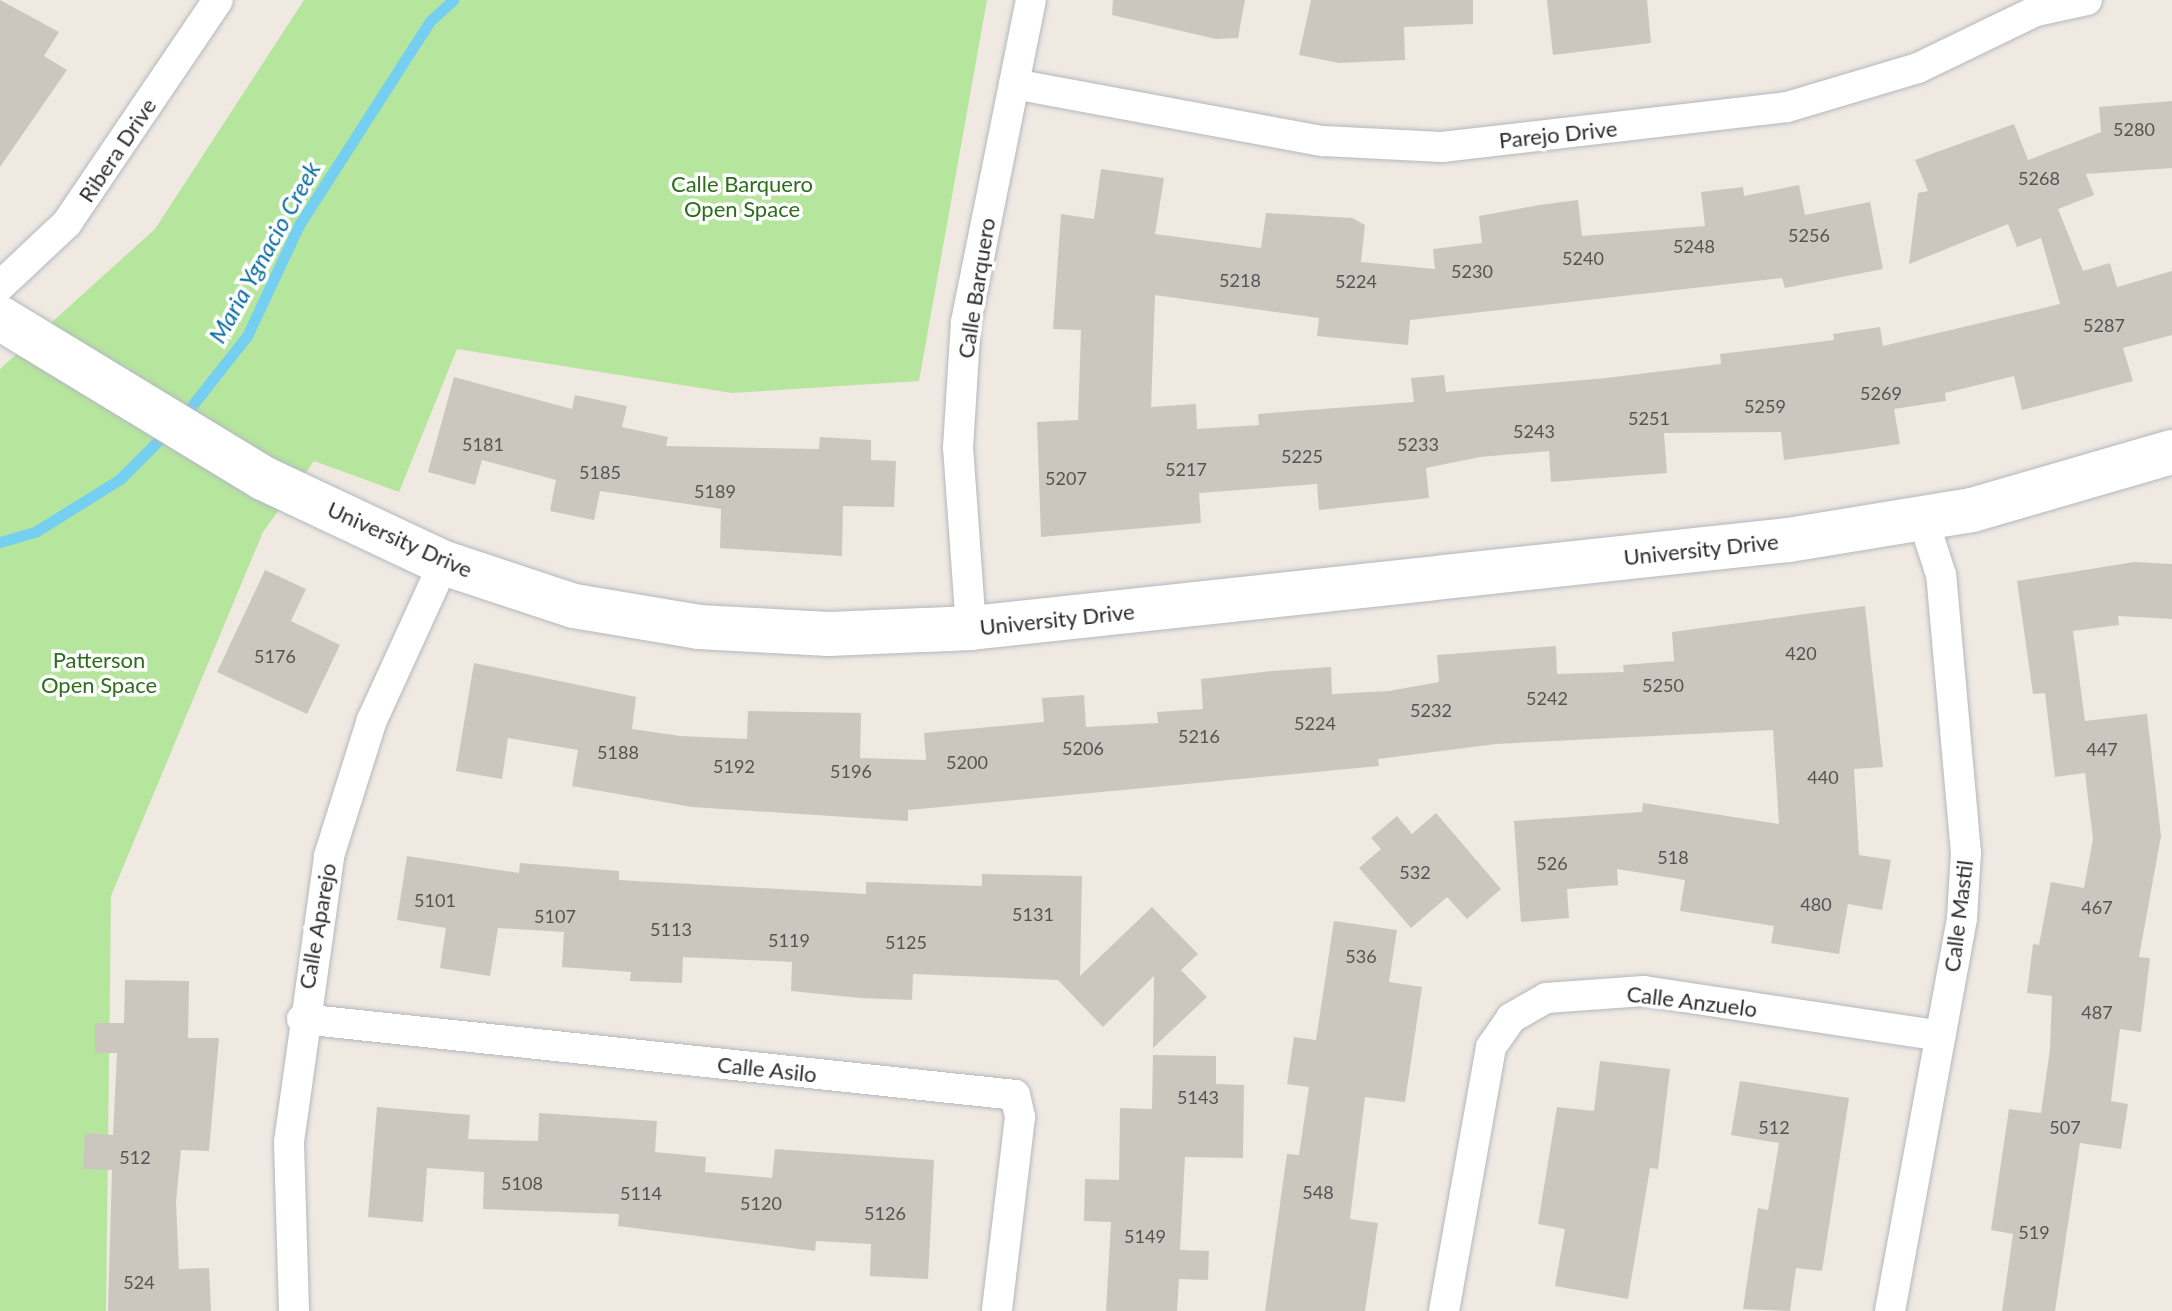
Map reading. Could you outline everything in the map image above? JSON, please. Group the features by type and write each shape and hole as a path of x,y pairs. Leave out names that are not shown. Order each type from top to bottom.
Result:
{"street":[{"name":"Ribera Drive","path":"0,286 67,223 218,0"},
{"name":"Calle Barquero","path":"971,628 958,448 966,322 1031,0"},
{"name":"Parejo Drive","path":"1014,84 1323,141 1442,147 1787,107 1918,68 2036,11 2087,0"},
{"name":"University Drive","path":"0,318 263,478 444,563 574,606 699,627 829,634 971,628 1923,519 2172,452"},
{"name":"Calle Mastil","path":"1890,1311 1941,1036 1966,853 1941,575 1923,519"},
{"name":"Calle Aparejo","path":"294,1311 289,1142 302,1019 329,856 372,720 444,563"},
{"name":"Calle Anzuelo","path":"1444,1311 1491,1047 1511,1018 1546,998 1644,991 1941,1036"},
{"name":"Calle Asilo","path":"302,1019 1015,1095 1020,1117 997,1311"}],"green space":[{"path":"304,0 987,0 919,381 732,393 457,349 399,492 314,461 263,532 111,896 106,1311 0,1311 0,369 155,229"}],"building":[{"path":"0,0 59,32 44,56 67,70 0,167"},
{"path":"1113,0 1245,0 1238,38 1216,39 1112,15"},
{"path":"1311,0 1473,0 1473,24 1404,27 1405,60 1339,63 1299,55"},
{"path":"1547,0 1647,0 1651,43 1553,55"},
{"path":"2172,101 2172,168 2086,174 2094,195 2058,209 2083,271 2110,263 2117,287 2172,271 2172,335 2123,348 2133,381 2022,410 2014,376 1945,393 1946,401 1894,409 1900,444 1845,452 1784,460 1781,432 1664,433 1667,473 1551,482 1549,451 1480,457 1426,468 1429,498 1319,510 1317,484 1199,493 1201,523 1041,537 1037,422 1078,420 1081,330 1053,329 1061,214 1094,219 1101,169 1164,178 1155,234 1261,248 1266,213 1352,218 1365,225 1361,262 1435,269 1433,249 1482,243 1479,216 1539,205 1578,200 1582,236 1705,226 1701,192 1743,187 1744,196 1799,185 1805,215 1870,202 1883,269 1785,288 1782,278 1410,320 1408,345 1317,336 1319,318 1155,295 1151,407 1196,404 1197,429 1259,425 1258,414 1414,402 1411,378 1444,375 1446,392 1606,378 1721,364 1720,354 1834,340 1833,334 1880,327 1883,346 2060,304 2041,238 2017,247 2008,224 1909,264 1918,193 1928,191 1915,160 2014,124 2028,160 2101,132 2099,107"},
{"path":"454,377 572,409 575,395 627,406 622,427 668,437 666,446 819,449 820,437 871,440 871,460 896,461 894,507 843,506 842,556 720,548 721,509 600,491 594,520 550,511 556,480 482,460 475,485 428,472"},
{"path":"2134,562 2172,564 2172,619 2118,616 2119,625 2073,631 2085,721 2147,714 2161,836 2139,957 2150,958 2141,1032 2120,1029 2111,1101 2128,1104 2121,1149 2080,1143 2055,1311 2002,1311 2013,1234 1991,1230 2009,1109 2041,1113 2050,1049 2052,996 2027,993 2033,944 2039,945 2051,882 2084,888 2093,839 2085,773 2055,777 2045,693 2033,694 2017,581"},
{"path":"265,570 306,589 291,621 340,645 307,714 217,672"},
{"path":"1865,606 1883,767 1854,769 1859,855 1891,860 1882,910 1848,904 1839,954 1771,943 1774,926 1680,911 1685,880 1617,869 1618,885 1567,889 1569,918 1521,922 1514,821 1642,812 1643,803 1779,824 1773,730 1496,744 1378,759 1379,766 908,810 908,821 692,807 572,786 578,750 508,738 502,779 456,771 474,663 636,697 632,729 680,736 747,739 748,711 861,713 860,758 926,760 924,733 1044,722 1042,698 1084,695 1086,727 1158,723 1157,712 1203,709 1201,679 1272,671 1331,667 1332,694 1389,691 1439,682 1437,655 1556,646 1557,674 1624,672 1623,665 1674,661 1672,632"},
{"path":"1436,813 1501,889 1467,919 1447,897 1411,928 1359,868 1381,849 1371,838 1397,816 1412,834"},
{"path":"407,856 519,873 520,863 619,871 619,880 866,894 866,882 982,886 982,874 1082,876 1080,976 1152,907 1198,954 1181,970 1207,997 1153,1048 1154,976 1103,1027 1058,980 913,974 912,1000 861,998 791,991 792,962 683,957 682,983 630,981 631,972 562,967 564,932 498,928 490,976 440,968 446,928 397,920"},
{"path":"1334,921 1397,930 1389,982 1422,987 1405,1102 1365,1097 1350,1219 1378,1223 1365,1311 1265,1311 1287,1154 1299,1155 1309,1087 1287,1084 1294,1037 1316,1040"},
{"path":"125,980 189,981 188,1038 219,1038 209,1151 181,1150 176,1202 179,1269 209,1268 211,1311 108,1311 112,1170 83,1169 85,1133 113,1135 117,1053 95,1053 95,1023 124,1023"},
{"path":"1153,1055 1216,1056 1216,1084 1244,1085 1243,1158 1185,1157 1180,1250 1209,1251 1208,1280 1179,1279 1177,1311 1106,1311 1111,1222 1084,1221 1085,1179 1119,1180 1120,1108 1152,1109"},
{"path":"1600,1061 1670,1069 1658,1169 1650,1168 1628,1299 1555,1286 1565,1229 1538,1224 1557,1107 1594,1111"},
{"path":"1740,1081 1849,1098 1822,1271 1796,1268 1790,1311 1743,1309 1758,1208 1768,1210 1779,1143 1731,1135"},
{"path":"377,1107 470,1115 468,1139 538,1141 539,1113 657,1121 655,1152 706,1157 705,1172 772,1178 775,1149 934,1160 928,1279 870,1276 871,1244 816,1241 815,1251 618,1226 619,1214 483,1209 484,1172 427,1168 423,1222 368,1217"}],"waterway":[{"name":"Maria Ygnacio Creek","path":"183,417 247,336 299,225 430,21 453,0"},
{"name":"Maria Ygnacio Creek","path":"0,542 35,532 120,479 167,432"}],"park label":[{"name":"Calle Barquero Open Space","path":"742,196"},
{"name":"Patterson Open Space","path":"99,672"}]}
